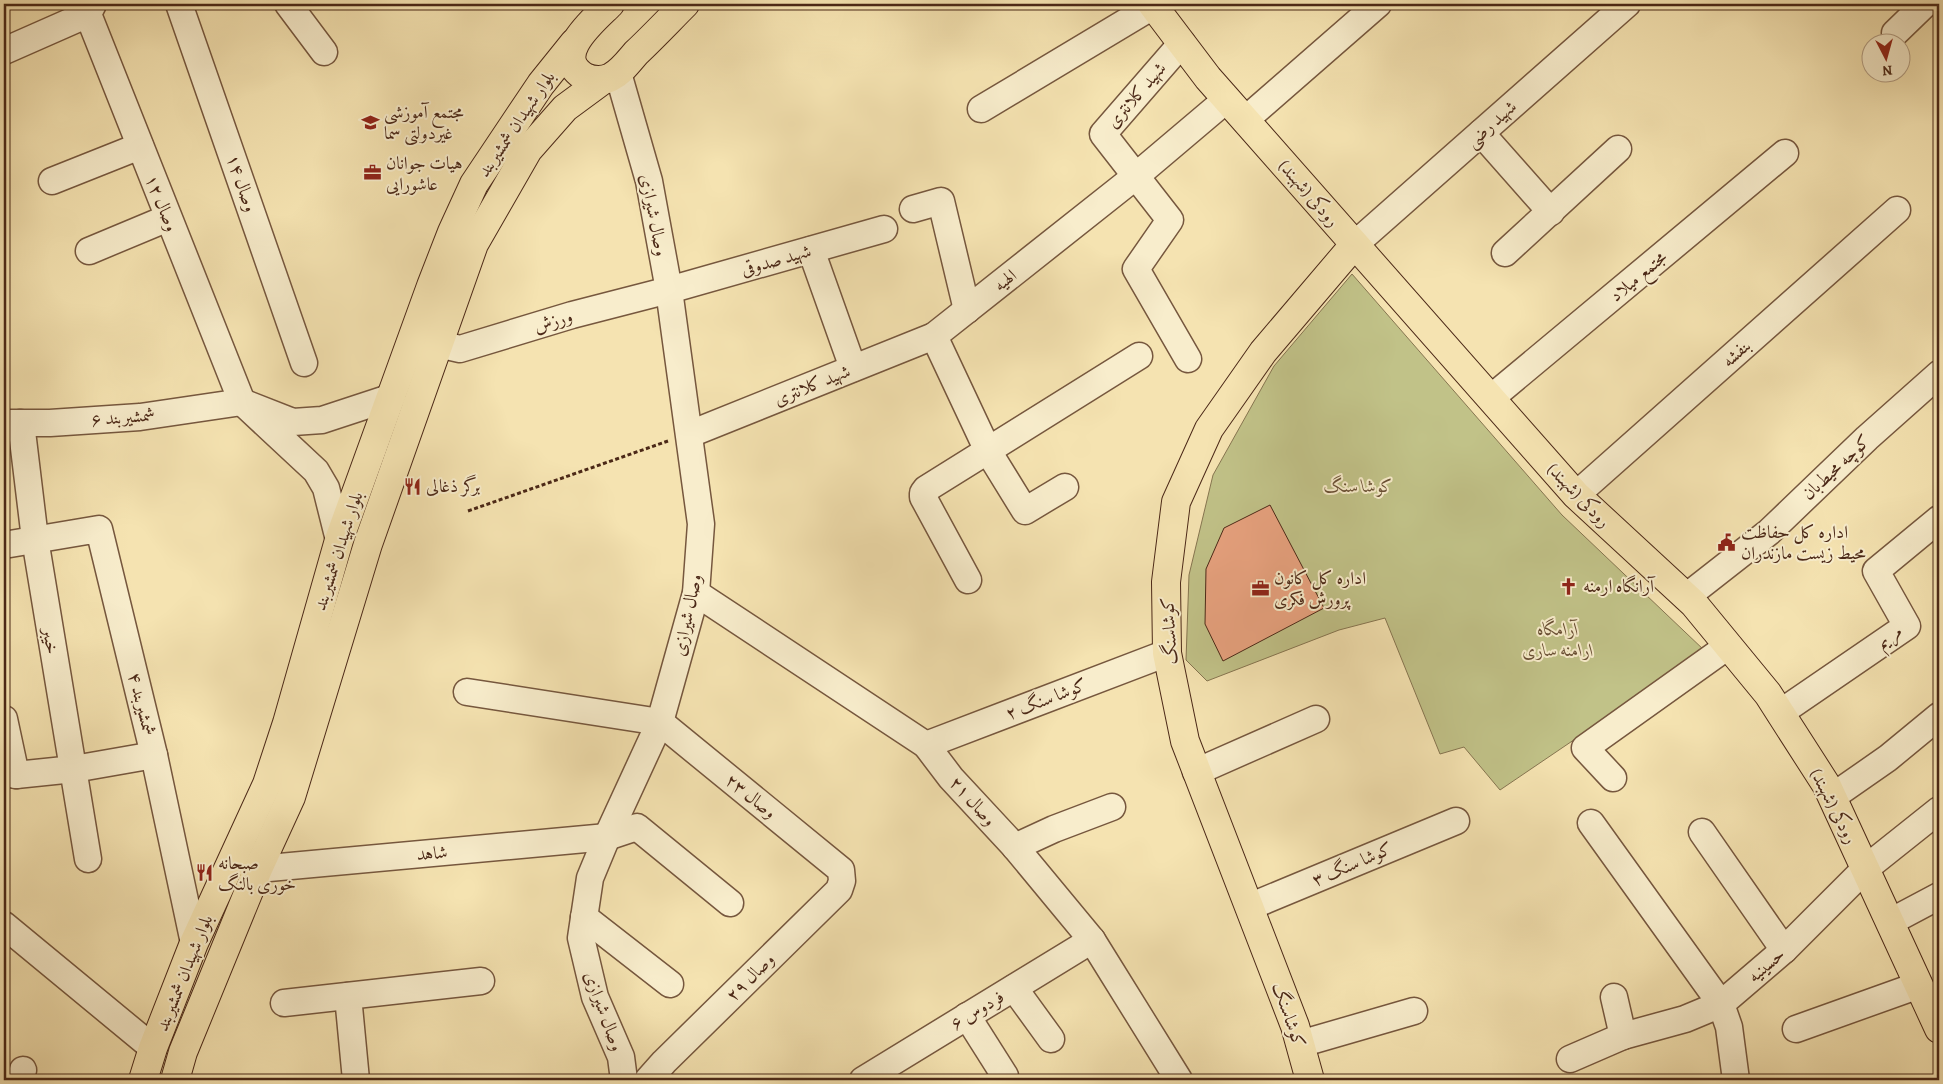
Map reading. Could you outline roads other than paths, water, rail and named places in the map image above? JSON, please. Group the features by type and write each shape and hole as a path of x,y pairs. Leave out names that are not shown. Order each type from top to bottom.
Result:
{"main road":[{"name":"بلوار شهیدان شمشیربند","path":"179,1077 258,869 291,797 368,544 474,244 528,150 565,108 610,76 685,4"},
{"name":"رودکی (شهبند)","path":"1154,4 1208,78 1354,246 1576,495 1686,597 1768,694 1827,786 1939,1028"},
{"name":"بلوار شهیدان شمشیربند","path":"144,1080 153,1048 194,943 267,784 287,723 339,540 452,232 474,184 541,84 604,6"},
{"path":"574,43 572,50 575,66 586,78 610,76"},
{"name":"کوشاسنگ","path":"1310,1080 1295,1026 1185,741 1167,654 1166,582 1176,502 1209,429 1263,352 1354,246"}],"street":[{"name":"وصال ۱۴","path":"179,4 304,363"},
{"path":"288,4 324,52"},
{"path":"981,109 1154,4"},
{"path":"1245,120 1378,4"},
{"name":"شهید رضی","path":"1354,246 1627,4"},
{"path":"1896,32 1925,4"},
{"path":"4,51 90,9"},
{"name":"وصال ۱۲","path":"90,9 140,146 242,402"},
{"name":"شهید کلانتری","path":"1182,43 1103,134 1170,220 1136,269 1188,359"},
{"name":"وصال شیرازی","path":"610,76 649,181 669,290 701,524 696,593 660,722 607,836 590,878 580,938 595,997 622,1056 624,1080"},
{"name":"الهیه","path":"934,336 1136,176 1227,99"},
{"path":"1480,133 1551,212"},
{"path":"52,182 140,146"},
{"path":"1505,253 1618,150"},
{"name":"مجتمع میلاد","path":"1491,398 1785,153"},
{"path":"913,209 941,201 966,310"},
{"name":"بنفشه","path":"1576,495 1897,210"},
{"path":"89,251 168,218"},
{"name":"شهید صدوقی","path":"669,290 884,229"},
{"path":"811,250 853,368"},
{"name":"ورزش","path":"438,344 460,349 572,315 669,290"},
{"path":"934,336 988,451 1024,511 1065,487"},
{"name":"شهید کلانتری","path":"690,434 934,336"},
{"path":"968,580 923,497 923,492 1140,356"},
{"name":"کوچه محیط‌بان","path":"1686,597 1769,532 1867,438 1939,374"},
{"name":"شمشیربند ۶","path":"12,423 50,423 140,417 242,402 293,422 322,420 392,397"},
{"path":"242,402 316,471 326,488 339,540"},
{"name":"خیبر","path":"12,423 35,539 88,859"},
{"name":"مریم","path":"1780,713 1907,626 1876,571 1939,519"},
{"name":"شمشیربند ۴","path":"35,539 100,529 154,756 194,943"},
{"path":"4,545 35,539"},
{"name":"وصال ۲۱","path":"696,593 926,746 951,778 1015,847 1092,940 1179,1080"},
{"path":"1613,778 1585,748 1728,646"},
{"name":"کوشا سنگ ۲","path":"926,746 1167,654"},
{"path":"467,692 660,722"},
{"path":"1832,797 1888,758 1939,716"},
{"path":"4,719 10,774 74,769 154,756"},
{"path":"1196,772 1316,719"},
{"name":"وصال ۲۳","path":"660,722 841,870"},
{"path":"1015,847 1054,829 1112,807"},
{"name":"حسینیه","path":"1570,1058 1623,1036 1685,1019 1721,1004 1784,950 1865,869 1939,810"},
{"name":"کوشا سنگ ۳","path":"1249,908 1456,821"},
{"path":"1591,823 1721,1004 1729,1027 1736,1080"},
{"name":"شاهد","path":"258,869 607,836 637,827 730,903"},
{"path":"1702,832 1784,950"},
{"name":"وصال ۲۹","path":"663,1074 839,890 842,882 841,870"},
{"path":"1890,922 1939,896"},
{"path":"584,917 670,984"},
{"path":"4,924 153,1048"},
{"name":"فردوس ۶","path":"867,1079 1092,940"},
{"path":"284,1003 481,981"},
{"path":"1796,1029 1919,985"},
{"path":"1014,988 1051,1039"},
{"path":"348,996 356,1080"},
{"path":"1614,997 1623,1036"},
{"path":"1300,1044 1414,1012"},
{"path":"967,1016 1005,1076"}],"place":[{"name":"مجتمع آموزشی غیردولتی سما","path":"370,122"},
{"name":"هیات جوانان عاشورایی","path":"372,173"},
{"name":"برگر ذغالی","path":"412,486"},
{"name":"اداره کل حفاظت محیط زیست مازندران","path":"1727,542"},
{"name":"آرانگاه ارمنه","path":"1569,586"},
{"name":"اداره کل کانون پرورش فکری","path":"1260,588"},
{"name":"صبحانه خوری بالنگ","path":"204,873"}],"park label":[{"name":"کوشا سنگ","path":"1359,486"},
{"name":"آرامگاه ارامنه ساری","path":"1558,639"}]}
